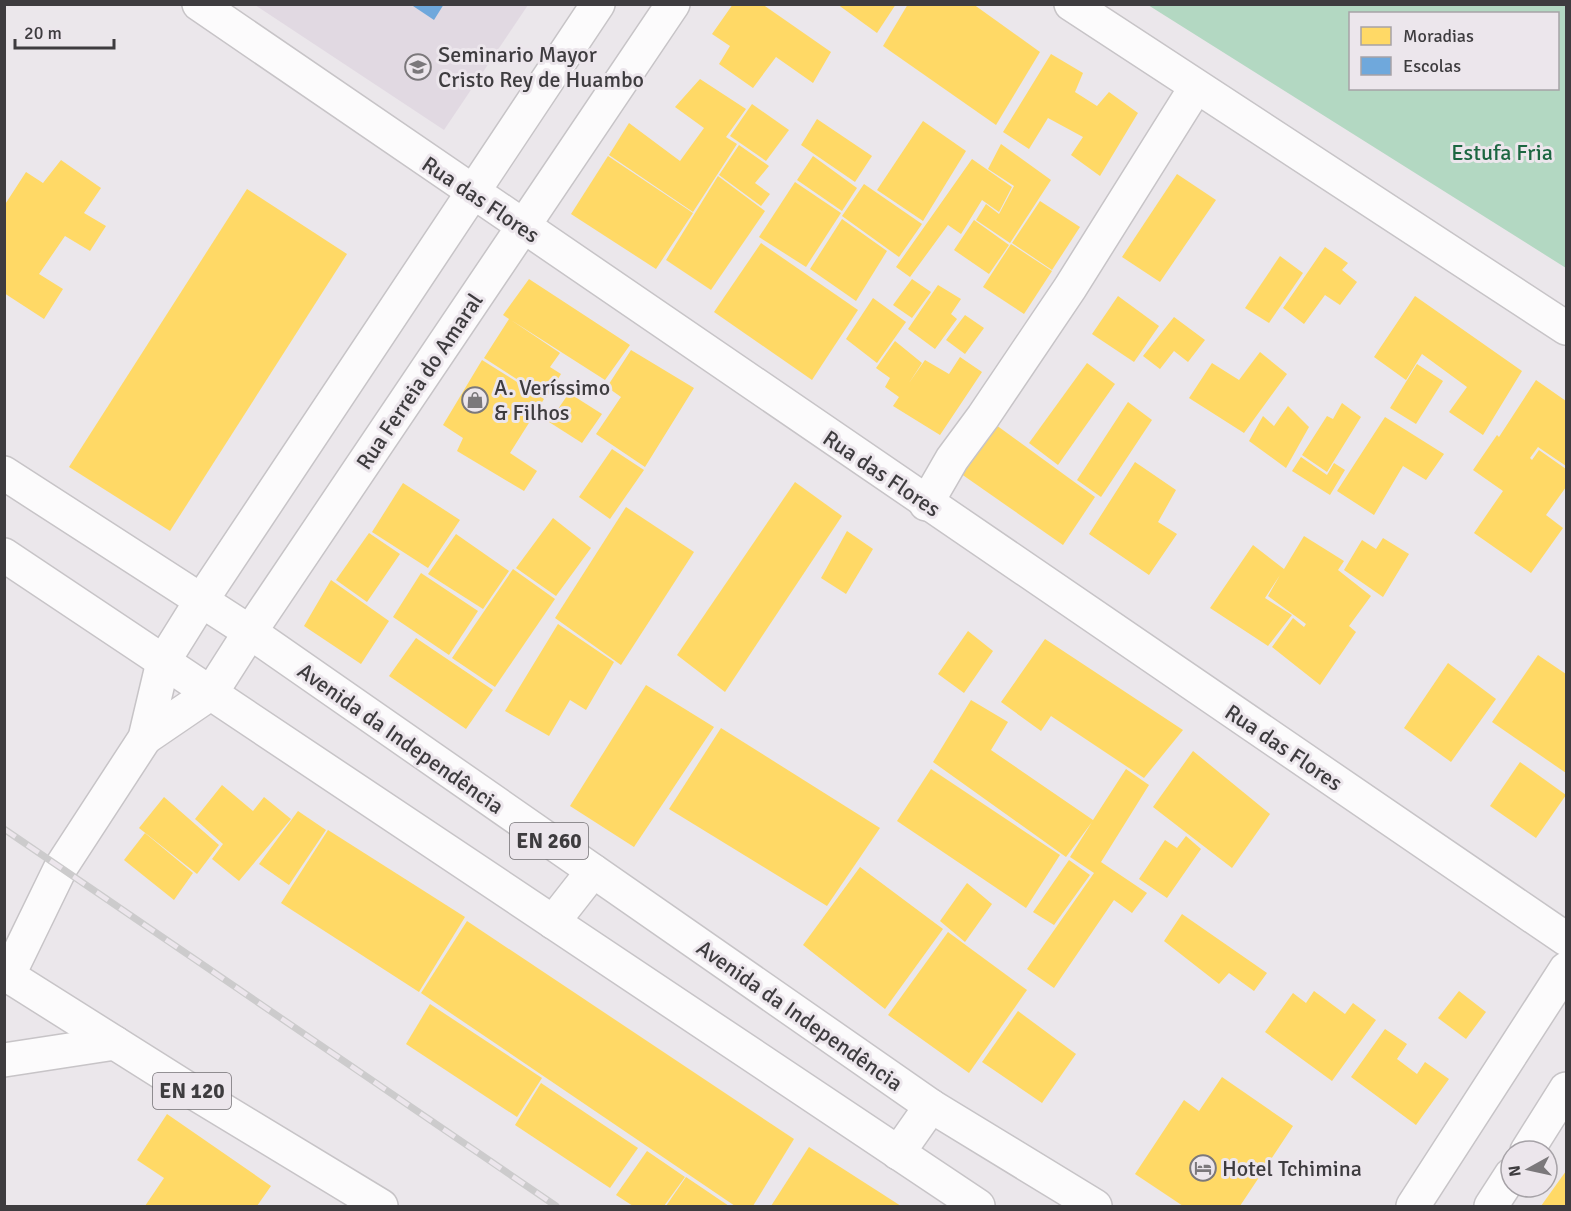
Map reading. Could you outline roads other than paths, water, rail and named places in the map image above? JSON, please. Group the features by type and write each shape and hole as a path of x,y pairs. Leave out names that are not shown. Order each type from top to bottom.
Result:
{"street":[{"name":"Rua das Flores","path":"199,4 926,504 1566,939"},
{"name":"Rua Ferreia do Amaral","path":"6,975 61,867 146,738 164,662 201,601 598,4"},
{"name":"Rua Ferreia do Amaral","path":"146,738 211,693 673,4"},
{"path":"1071,4 1566,328"},
{"path":"926,504 952,459 1070,288 1196,87"},
{"name":"Avenida da Independência","path":"4,473 250,632 931,1106 1095,1206"},
{"name":"EN 260","path":"4,555 978,1206"},
{"path":"553,922 593,871"},
{"path":"1413,1206 1566,969"},
{"name":"EN 120","path":"6,975 381,1206"},
{"path":"4,1060 115,1043"},
{"path":"1535,1139 1566,1089"},
{"path":"898,1153 931,1106"}],"railway":[{"path":"4,829 556,1206"}],"place":[{"name":"Seminario Mayor Cristo Rey de Huambo","path":"418,67"},
{"name":"A. Veríssimo & Filhos","path":"475,400"},
{"name":"Hotel Tchimina","path":"1203,1168"}],"park label":[{"name":"Estufa Fria","path":"1502,152"}]}
